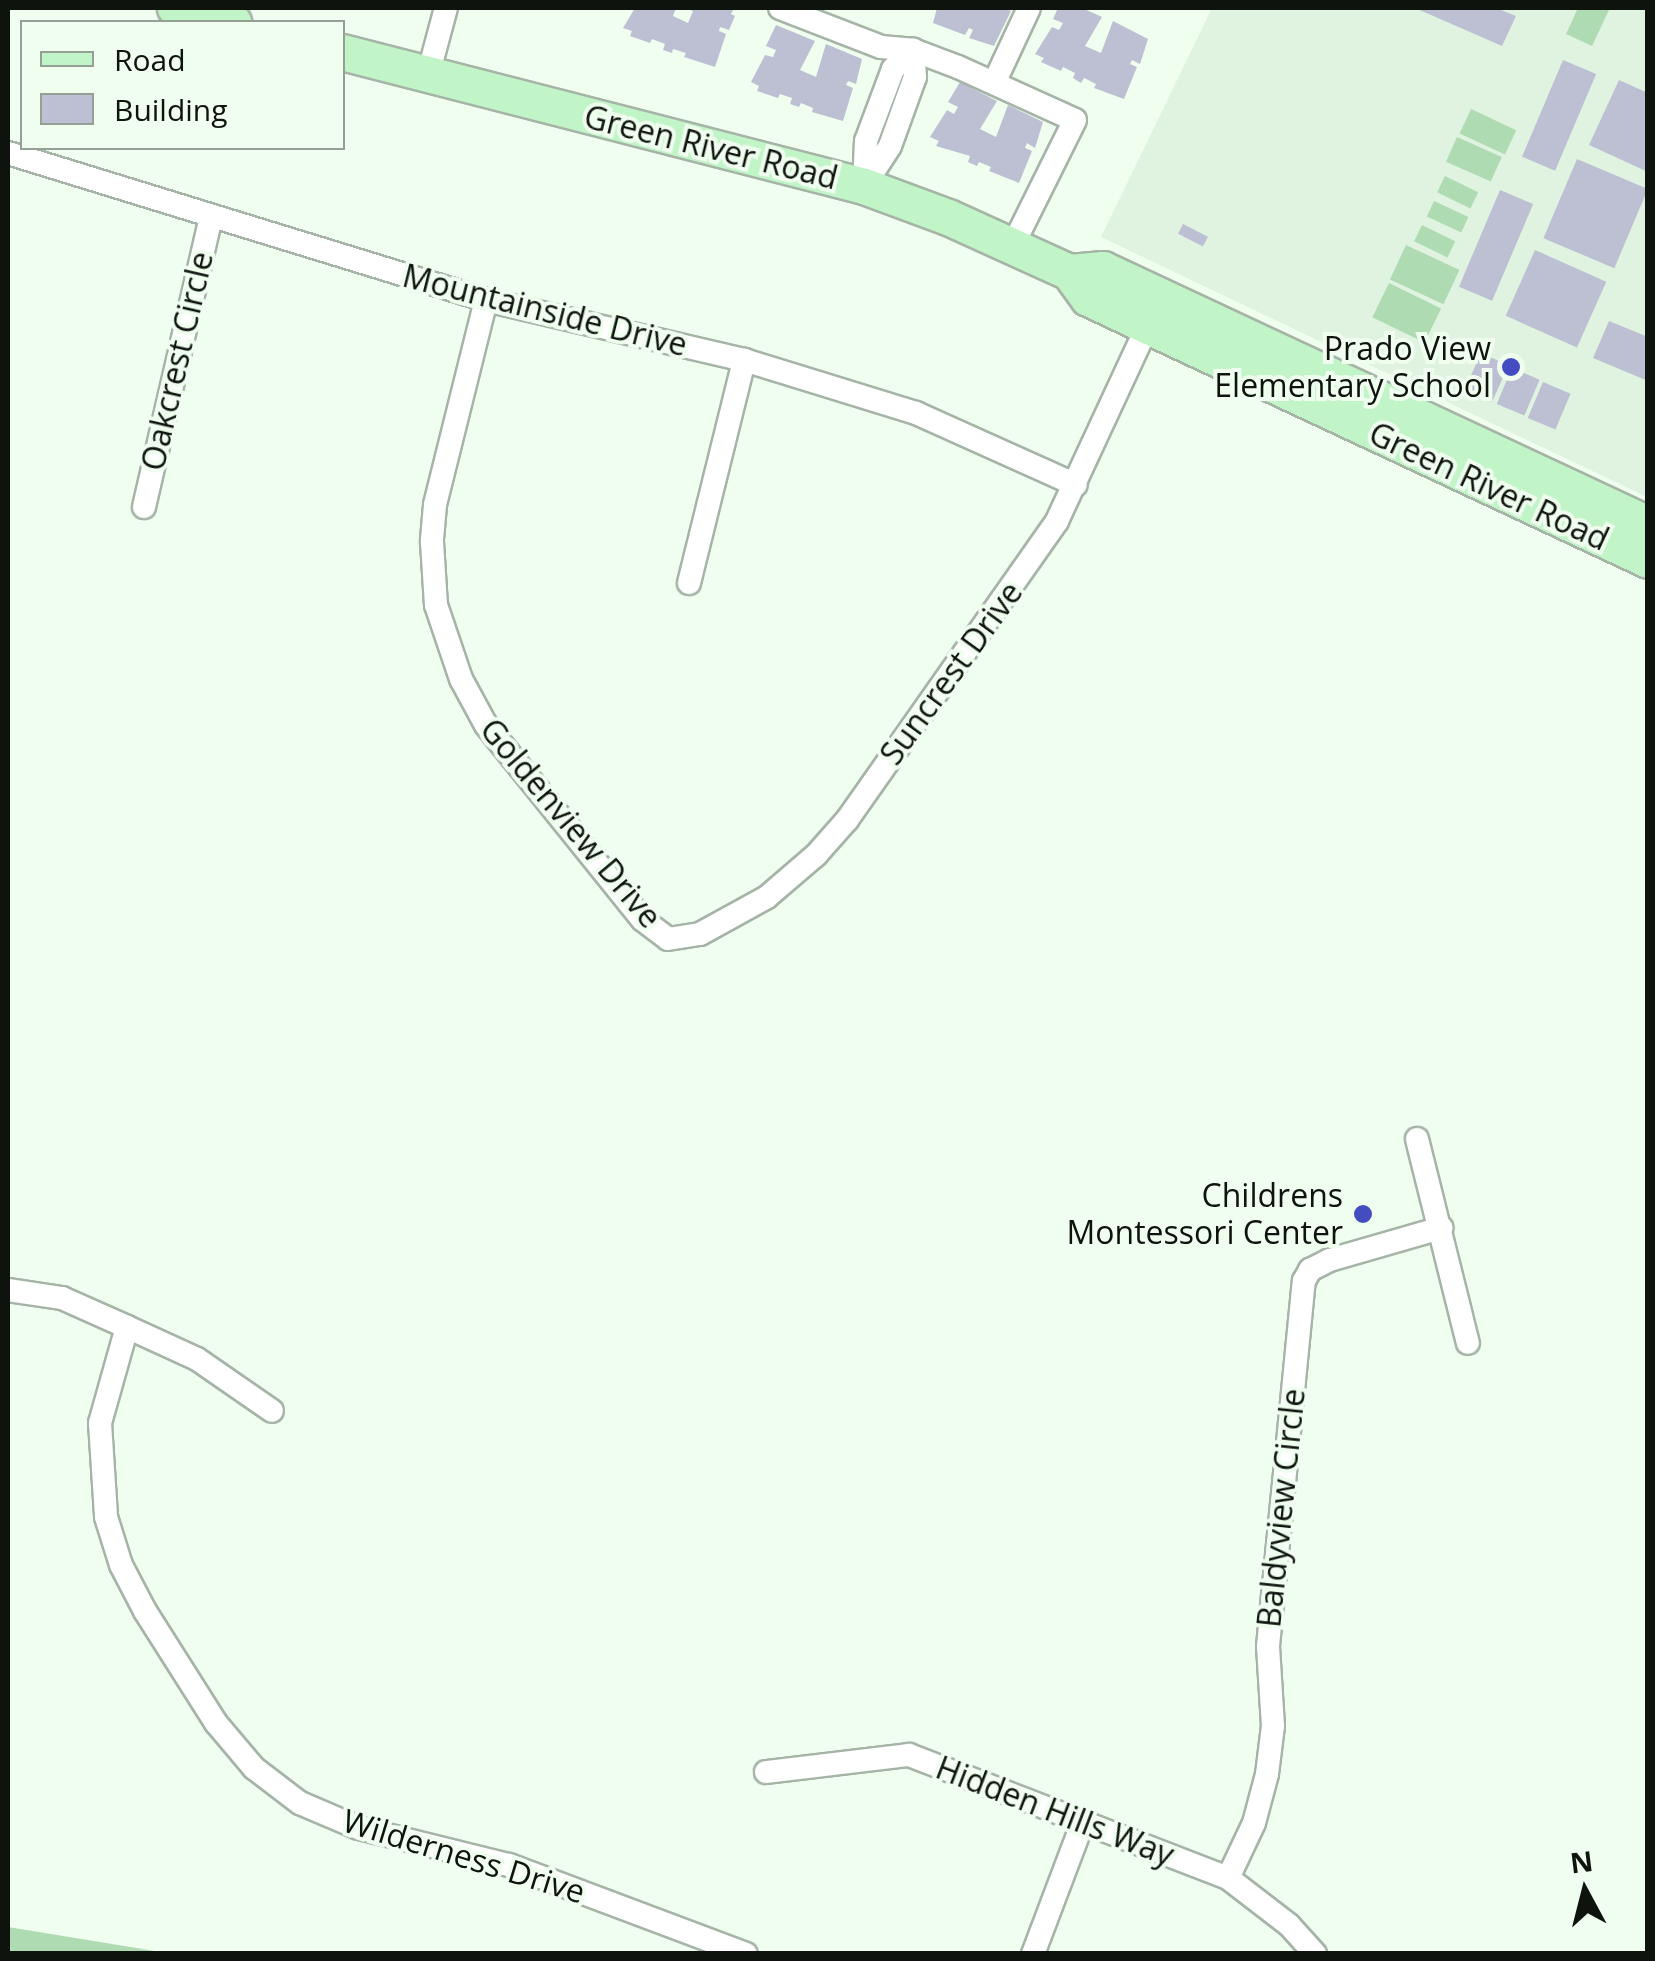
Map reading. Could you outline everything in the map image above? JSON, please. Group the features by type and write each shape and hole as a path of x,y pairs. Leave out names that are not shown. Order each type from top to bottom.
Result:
{"main road":[{"path":"176,8 225,20"},
{"name":"Green River Road","path":"345,53 864,186 1013,245 1068,272 1088,298 1648,560"},
{"name":"Green River Road","path":"1068,272 1103,269 1648,524"},
{"path":"1147,327 1209,317"},
{"path":"1443,466 1482,446"}],"street":[{"path":"428,75 446,8"},
{"path":"780,8 881,47 913,50 1075,120 1013,245"},
{"path":"994,83 1030,8"},
{"path":"864,186 890,146 915,77 913,50"},
{"name":"Mountainside Drive","path":"8,153 486,300 744,360 916,413 1076,485"},
{"name":"Oakcrest Circle","path":"144,507 211,216"},
{"name":"Goldenview Drive","path":"486,300 435,505 432,542 436,605 461,679 486,725 643,920 668,939"},
{"name":"Suncrest Drive","path":"668,939 700,934 768,896 816,855 847,820 1035,556 1076,485 1147,327"},
{"path":"690,583 744,360"},
{"path":"1417,1139 1468,1342"},
{"name":"Baldyview Circle","path":"1228,1878 1254,1823 1269,1758 1273,1726 1269,1628 1304,1281 1310,1270 1330,1260 1441,1228"},
{"path":"8,1290 62,1298 197,1358 272,1410"},
{"name":"Wilderness Drive","path":"127,1327 100,1423 106,1517 121,1565 146,1611 216,1723 254,1768 300,1803 359,1828 510,1865 746,1954"},
{"name":"Hidden Hills Way","path":"766,1772 909,1755 1084,1819 1228,1878 1289,1925 1315,1954"},
{"path":"1033,1954 1084,1819"}],"shaded area":[{"name":"Prado View Elementary School","path":"1212,8 1647,8 1647,497 1101,237"}],"green space":[{"path":"1578,8 1610,8 1592,46 1566,34"},
{"path":"1471,109 1516,130 1505,155 1460,133"},
{"path":"1457,137 1502,157 1491,182 1446,162"},
{"path":"1445,176 1478,192 1470,208 1437,192"},
{"path":"1434,201 1468,217 1461,232 1427,216"},
{"path":"1422,225 1455,241 1447,257 1414,241"},
{"path":"1406,245 1459,270 1443,304 1390,279"},
{"path":"1389,283 1441,308 1424,343 1372,317"},
{"path":"8,1927 167,1953 8,1953"}],"building":[{"path":"635,8 676,8 673,16 688,23 693,11 684,8 734,8 731,14 735,16 729,30 720,27 719,31 726,34 715,67 684,57 686,53 663,50 665,44 652,39 650,43 630,36 632,31 623,28"},
{"path":"937,8 1011,11 994,46 969,38 973,30 969,28 965,35 933,23"},
{"path":"1058,8 1082,8 1102,17 1085,46 1101,53 1113,21 1148,39 1140,64 1132,60 1130,64 1137,67 1124,99 1094,88 1096,84 1084,78 1081,83 1073,78 1075,73 1041,62 1044,58 1035,54 1052,27 1059,30 1063,23 1053,19"},
{"path":"1415,8 1496,8 1516,16 1502,46"},
{"path":"776,25 815,41 800,70 816,77 826,44 862,59 856,84 848,81 846,85 853,88 843,121 812,112 813,108 801,103 799,107 790,104 792,98 757,91 759,86 751,82 765,55 773,57 776,50 766,46"},
{"path":"1563,60 1596,74 1555,171 1522,157"},
{"path":"1619,80 1648,93 1648,172 1589,145"},
{"path":"960,82 997,101 980,129 996,137 1008,105 1043,122 1035,148 1027,143 1025,148 1032,151 1019,183 989,171 991,167 979,162 977,166 968,162 970,156 936,146 939,141 930,137 947,110 954,114 958,107 948,102"},
{"path":"1577,159 1648,189 1614,268 1543,238"},
{"path":"1500,190 1533,204 1492,301 1459,287"},
{"path":"1183,224 1208,237 1203,247 1178,234"},
{"path":"1535,250 1606,282 1577,348 1506,316"},
{"path":"1609,321 1648,337 1648,381 1593,358"},
{"path":"1481,353 1508,365 1492,402 1465,390"},
{"path":"1512,368 1540,380 1524,416 1497,404"},
{"path":"1543,382 1571,394 1555,430 1528,418"}],"place":[{"name":"Prado View Elementary School","path":"1511,367"},
{"name":"Childrens Montessori Center","path":"1363,1214"}]}
